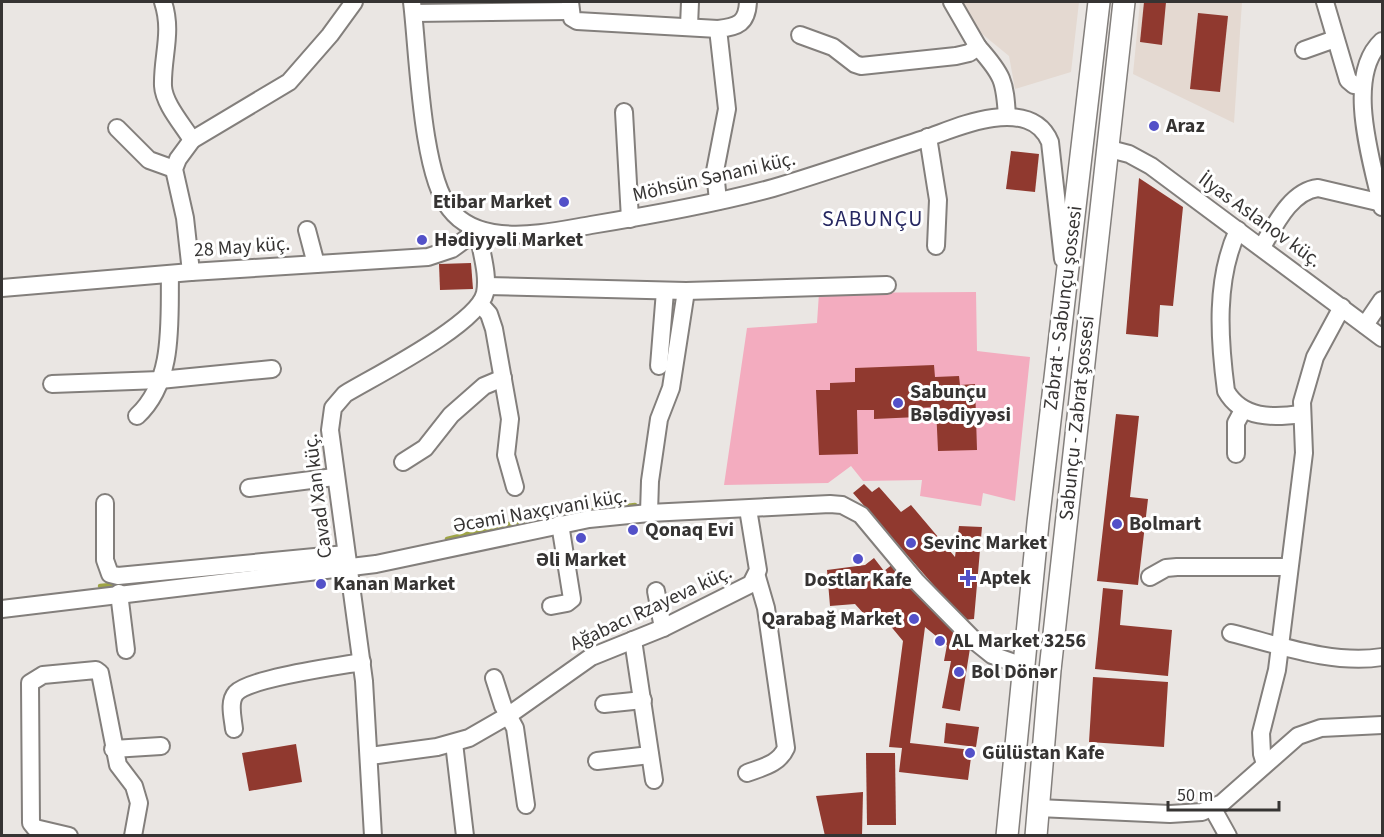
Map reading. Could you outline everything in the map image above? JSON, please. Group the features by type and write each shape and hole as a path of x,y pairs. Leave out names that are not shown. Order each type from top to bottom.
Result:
{"main road":[{"name":"Zabrat - Sabunçu şossesi","path":"1023,666 1065,281 1099,2"},
{"name":"Sabunçu - Zabrat şossesi","path":"1036,836 1050,670 1106,148 1124,2"},
{"path":"1007,836 1023,666 1050,670"}],"street":[{"path":"163,2 168,41 163,86 165,95 192,140"},
{"path":"191,272 185,218 174,169 178,159 192,140 289,81 330,35 354,2"},
{"path":"689,26 690,2"},
{"path":"413,7 570,6 572,18 576,21 718,28 741,24 746,19 748,2"},
{"path":"952,2 978,48 1003,79 1007,117"},
{"path":"1325,2 1348,80 1363,86"},
{"name":"Möhsün Sənani küç.","path":"413,7 435,181 450,210 478,230 501,234 530,234 630,219 718,201 773,188 978,121 1007,117 1033,121 1040,125 1050,142 1065,281"},
{"path":"718,28 727,109 715,171 718,201"},
{"path":"800,35 833,48 861,66 956,56 978,48"},
{"path":"1304,50 1335,39"},
{"path":"1262,247 1299,195 1308,190 1318,189 1382,205 1366,128 1363,86 1369,59 1383,41"},
{"path":"624,112 630,219"},
{"path":"117,128 149,160 174,169"},
{"path":"928,137 937,191 936,246"},
{"name":"İlyas Aslanov küç.","path":"1106,148 1138,158 1383,338"},
{"path":"307,230 316,264"},
{"path":"478,230 486,286 481,305 492,320 503,378 510,419 506,455 515,487"},
{"name":"28 May küç.","path":"2,288 191,272 429,257 452,249 478,230"},
{"path":"1238,230 1228,250 1221,297 1226,391 1243,410 1273,417 1301,414"},
{"path":"137,416 155,395 168,347 170,274"},
{"path":"486,286 686,291 886,285"},
{"path":"658,366 665,291"},
{"path":"650,513 650,481 659,419 671,388 686,291"},
{"path":"1365,325 1383,300"},
{"name":"Cavad Xan küç.","path":"373,836 370,756 362,662 334,477 330,424 338,401 452,330 481,305"},
{"path":"1265,764 1261,733 1274,685 1280,645 1304,453 1301,414 1304,390 1316,357 1342,307"},
{"path":"52,384 160,380 272,369"},
{"path":"403,462 425,448 451,415 484,386 503,378"},
{"path":"1236,453 1236,423 1243,410"},
{"path":"249,488 334,477"},
{"path":"105,503 105,560 110,574 118,576 347,561"},
{"name":"Əcəmi Naxçıvani küç.","path":"2,609 347,561 409,558 560,524 650,513 830,504 853,509 867,521 916,581 977,644 992,655 1023,666"},
{"name":"Ağabacı Rzayeva küç.","path":"370,756 454,743 481,732 591,657 663,628 744,588 757,577 757,561 748,509"},
{"path":"551,606 567,603 572,599 560,524"},
{"path":"1150,577 1166,568 1177,567 1289,567"},
{"path":"747,773 773,763 783,756 786,748 766,608 757,577"},
{"path":"656,591 663,628"},
{"path":"119,593 126,650"},
{"path":"1231,633 1280,645 1352,658 1383,657"},
{"path":"633,640 654,780"},
{"path":"234,729 232,705 235,694 242,688 274,679 362,662"},
{"path":"69,836 35,828 31,823 30,683 34,678 96,670 100,673 113,750 123,774 137,792 139,803 133,836"},
{"path":"494,678 518,737 526,805"},
{"path":"604,704 642,700"},
{"path":"1038,808 1170,814 1213,809 1290,742 1310,731 1383,725"},
{"path":"454,743 465,836"},
{"path":"113,750 161,746"},
{"path":"597,762 650,755"},
{"path":"1213,809 1228,836"}],"shaded area":[{"path":"963,2 1079,2 1071,72 1015,89 1009,56 981,33"},
{"path":"1140,2 1242,2 1234,123 1133,74"},
{"path":"976,292 977,351 1030,357 1015,501 983,493 981,506 920,496 922,480 863,481 851,466 828,483 724,485 747,328 817,323 819,293"}],"building":[{"path":"1144,2 1166,2 1162,45 1140,42"},
{"path":"1198,13 1228,16 1220,92 1190,89"},
{"path":"1011,151 1039,154 1035,192 1006,189"},
{"path":"1139,178 1183,207 1173,306 1160,305 1158,337 1126,334"},
{"path":"471,263 473,289 440,290 439,264"},
{"path":"934,365 935,377 959,376 960,385 975,384 977,450 938,451 936,407 918,408 918,417 874,419 874,410 857,410 858,454 819,455 816,390 830,390 830,383 855,382 855,368"},
{"path":"1116,414 1139,416 1130,497 1148,499 1138,585 1097,581"},
{"path":"864,484 872,492 879,487 901,512 911,505 955,557 959,526 982,527 974,619 964,620 853,493"},
{"path":"874,558 884,571 893,564 971,642 960,711 942,708 951,661 944,661 947,645 925,627 910,743 972,750 968,780 899,772 902,748 889,747 903,641 884,618 874,625 855,604 830,606 827,570 865,565"},
{"path":"1103,588 1123,590 1120,625 1172,630 1168,676 1095,669"},
{"path":"1093,677 1168,682 1164,747 1089,742"},
{"path":"946,723 979,727 976,747 944,743"},
{"path":"296,744 302,782 249,791 242,753"},
{"path":"866,753 895,753 896,825 867,825"},
{"path":"863,792 862,836 825,836 816,796"}],"waterway":[{"path":"447,539 538,517 635,505"},
{"path":"100,586 122,584"}],"place":[{"name":"Araz","path":"1154,126"},
{"name":"Etibar Market","path":"564,202"},
{"name":"Hədiyyəli Market","path":"422,240"},
{"name":"Sabunçu Bələdiyyəsi","path":"898,403"},
{"name":"Bolmart","path":"1117,524"},
{"name":"Qonaq Evi","path":"633,530"},
{"name":"Əli Market","path":"581,538"},
{"name":"Sevinc Market","path":"911,543"},
{"name":"Dostlar Kafe","path":"858,559"},
{"name":"Aptek","path":"968,578"},
{"name":"Kanan Market","path":"321,584"},
{"name":"Qarabağ Market","path":"914,619"},
{"name":"AL Market 3256","path":"940,641"},
{"name":"Bol Dönər","path":"959,672"},
{"name":"Gülüstan Kafe","path":"970,753"}],"district":[{"name":"SABUNÇU","path":"873,219"}]}
